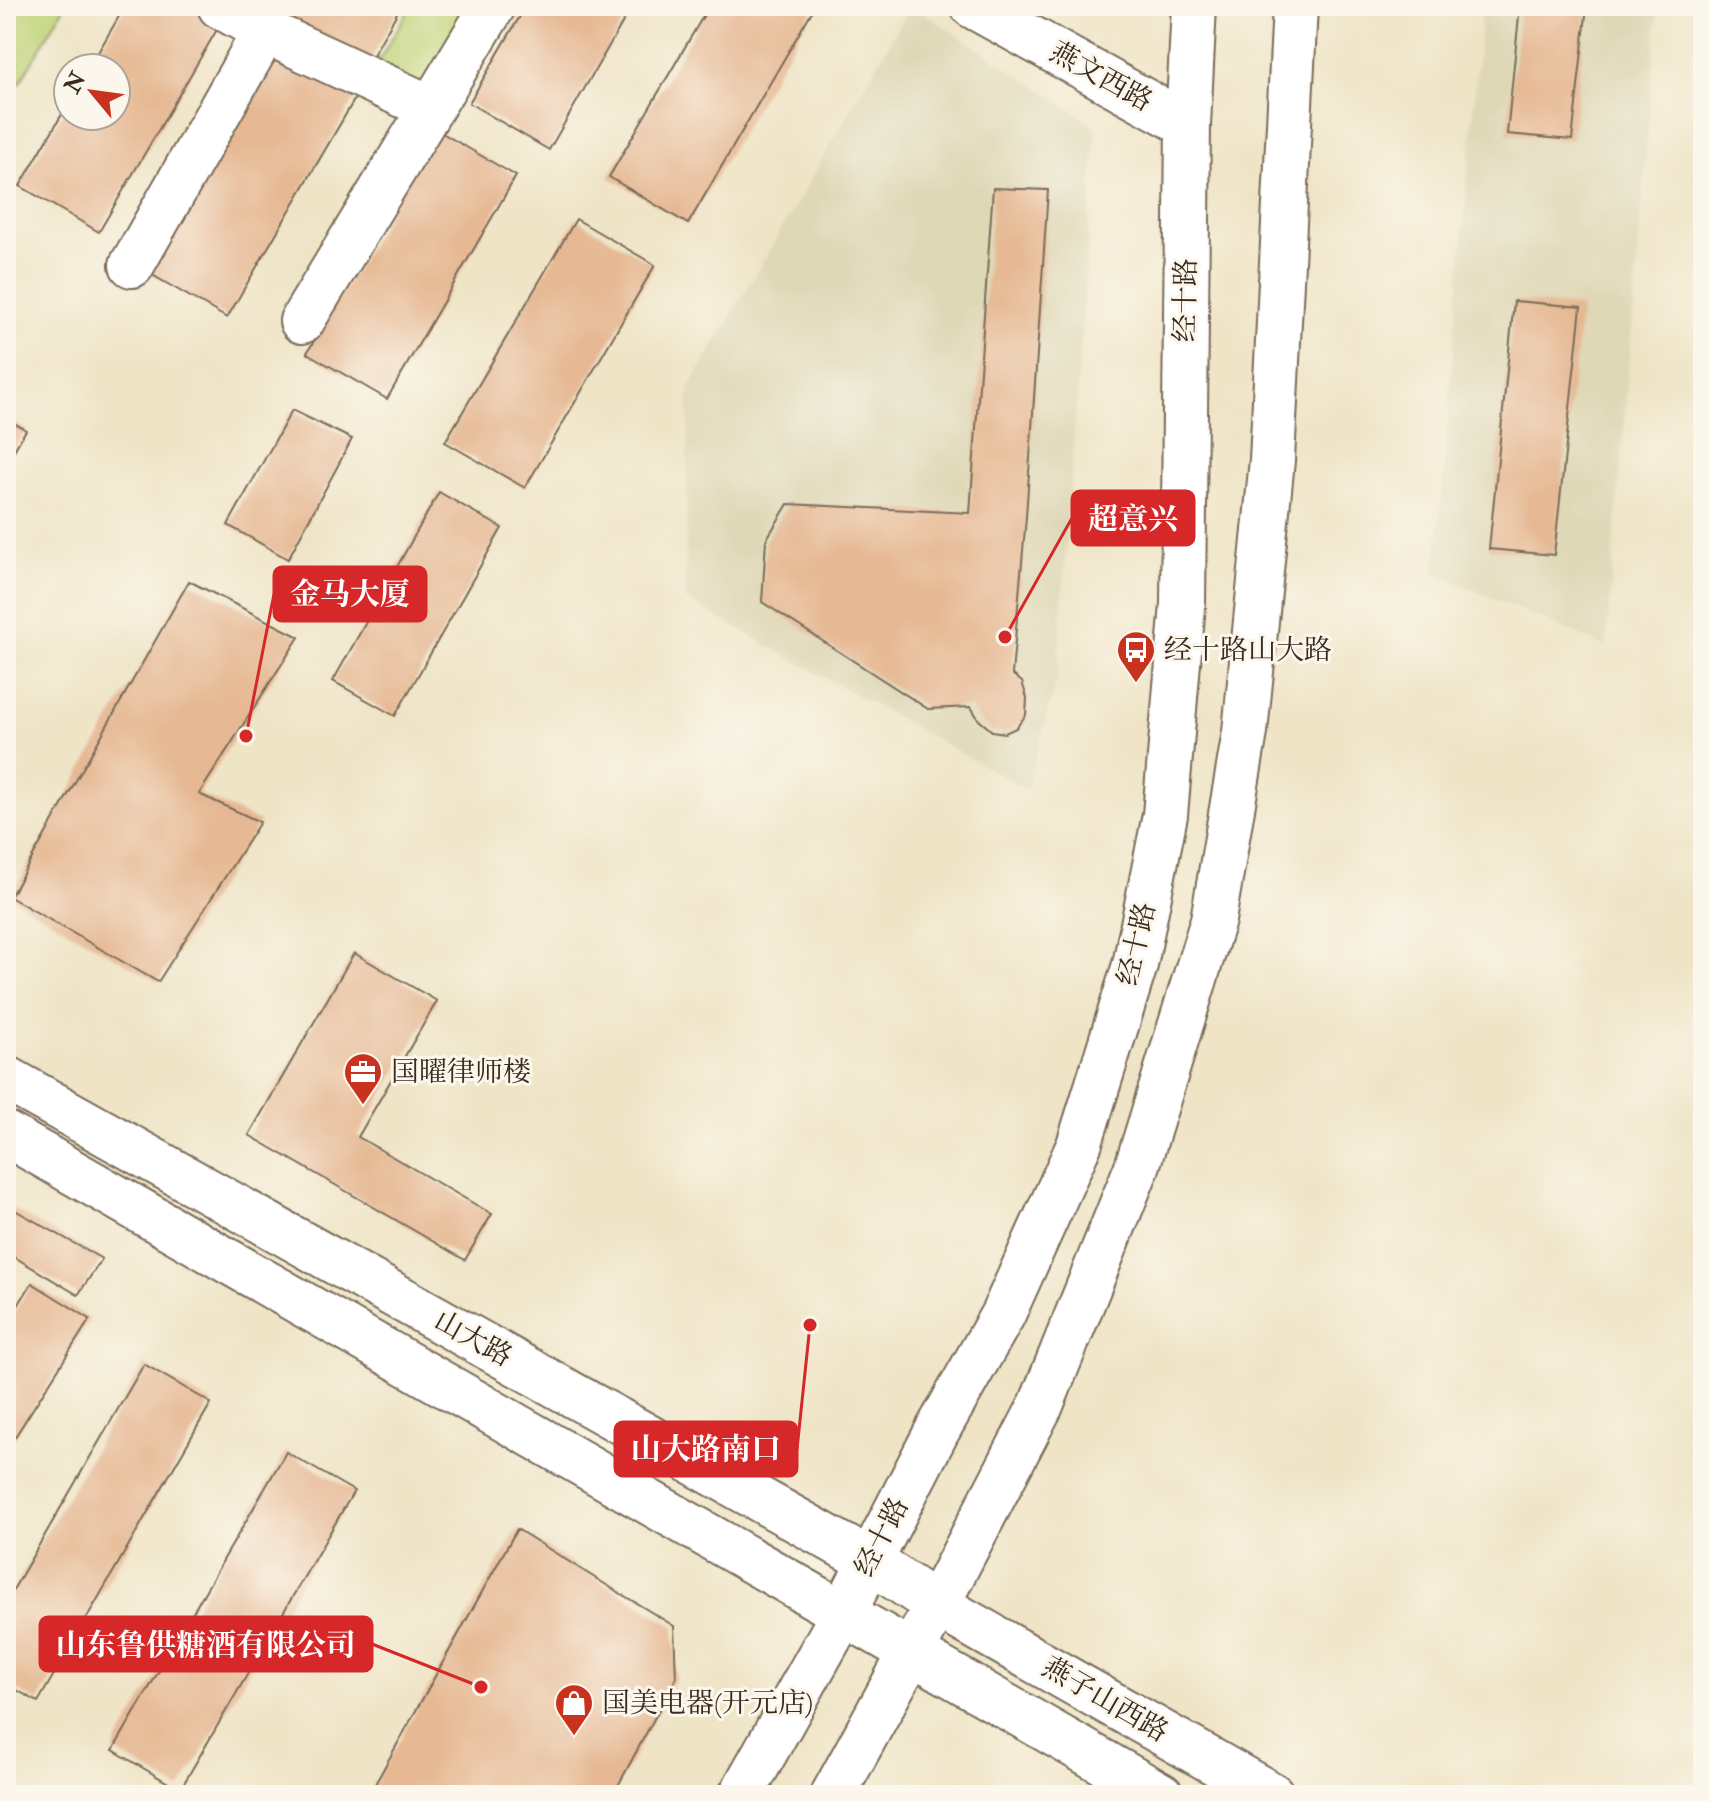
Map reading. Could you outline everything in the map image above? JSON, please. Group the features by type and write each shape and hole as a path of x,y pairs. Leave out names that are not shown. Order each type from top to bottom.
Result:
{"main road":[{"path":"220,6 265,31 431,108"},
{"path":"302,321 493,6"},
{"name":"燕文西路","path":"973,6 1188,125"},
{"name":"经十路","path":"741,1795 844,1612 936,1433 1003,1314 1079,1145 1135,965 1165,815 1183,604 1188,125 1194,6"},
{"path":"833,1795 1041,1405 1137,1167 1213,920 1245,732 1272,460 1295,6"},
{"path":"132,265 265,31"},
{"name":"山大路","path":"6,1078 870,1561 937,1605"},
{"name":"山大路","path":"6,1134 911,1653"},
{"name":"燕子山西路","path":"937,1605 1272,1795"},
{"name":"燕子山西路","path":"911,1653 1161,1795"}],"shaded area":[{"path":"911,6 1096,126 1057,676 1027,790 685,599 689,389"},
{"path":"1482,6 1658,6 1606,647 1435,573"}],"green space":[{"path":"6,6 65,6 16,89 6,83"},
{"path":"411,6 474,6 423,94 375,67"}],"building":[{"path":"125,6 223,6 229,9 99,232 20,186 52,131 132,132 132,52 98,52"},
{"path":"293,6 401,6 360,78 278,32"},
{"path":"526,6 632,6 549,150 469,103"},
{"path":"709,6 815,6 688,224 609,177"},
{"path":"1520,6 1587,6 1572,140 1507,134"},
{"path":"278,49 357,95 227,318 147,272"},
{"path":"437,130 516,176 387,399 307,353"},
{"path":"993,188 1048,190 1012,674 1022,682 1027,698 1026,715 1016,728 1005,733 992,731 979,720 971,707 928,709 762,602 766,540 788,504 970,513"},
{"path":"576,219 655,265 525,488 445,442"},
{"path":"1514,301 1581,307 1554,555 1489,549"},
{"path":"292,410 352,439 288,559 228,525"},
{"path":"6,418 26,430 6,464"},
{"path":"439,492 502,528 395,716 333,681"},
{"path":"189,581 299,637 199,794 260,822 158,982 10,897"},
{"path":"354,953 437,1001 358,1137 492,1214 465,1260 249,1135"},
{"path":"6,1205 102,1259 78,1295 6,1252"},
{"path":"32,1283 90,1319 6,1451 6,1325"},
{"path":"144,1364 211,1403 38,1702 6,1684 6,1602"},
{"path":"286,1452 354,1491 180,1790 113,1750"},
{"path":"517,1529 674,1626 676,1678 613,1795 369,1795"}],"place":[{"name":"超意兴","path":"1005,637"},
{"name":"经十路山大路","path":"1136,684"},
{"name":"金马大厦","path":"246,736"},
{"name":"国曜律师楼","path":"363,1106"},
{"name":"山大路南口","path":"810,1325"},
{"name":"山东鲁供糖酒有限公司","path":"481,1687"},
{"name":"国美电器(开元店)","path":"574,1737"}]}
